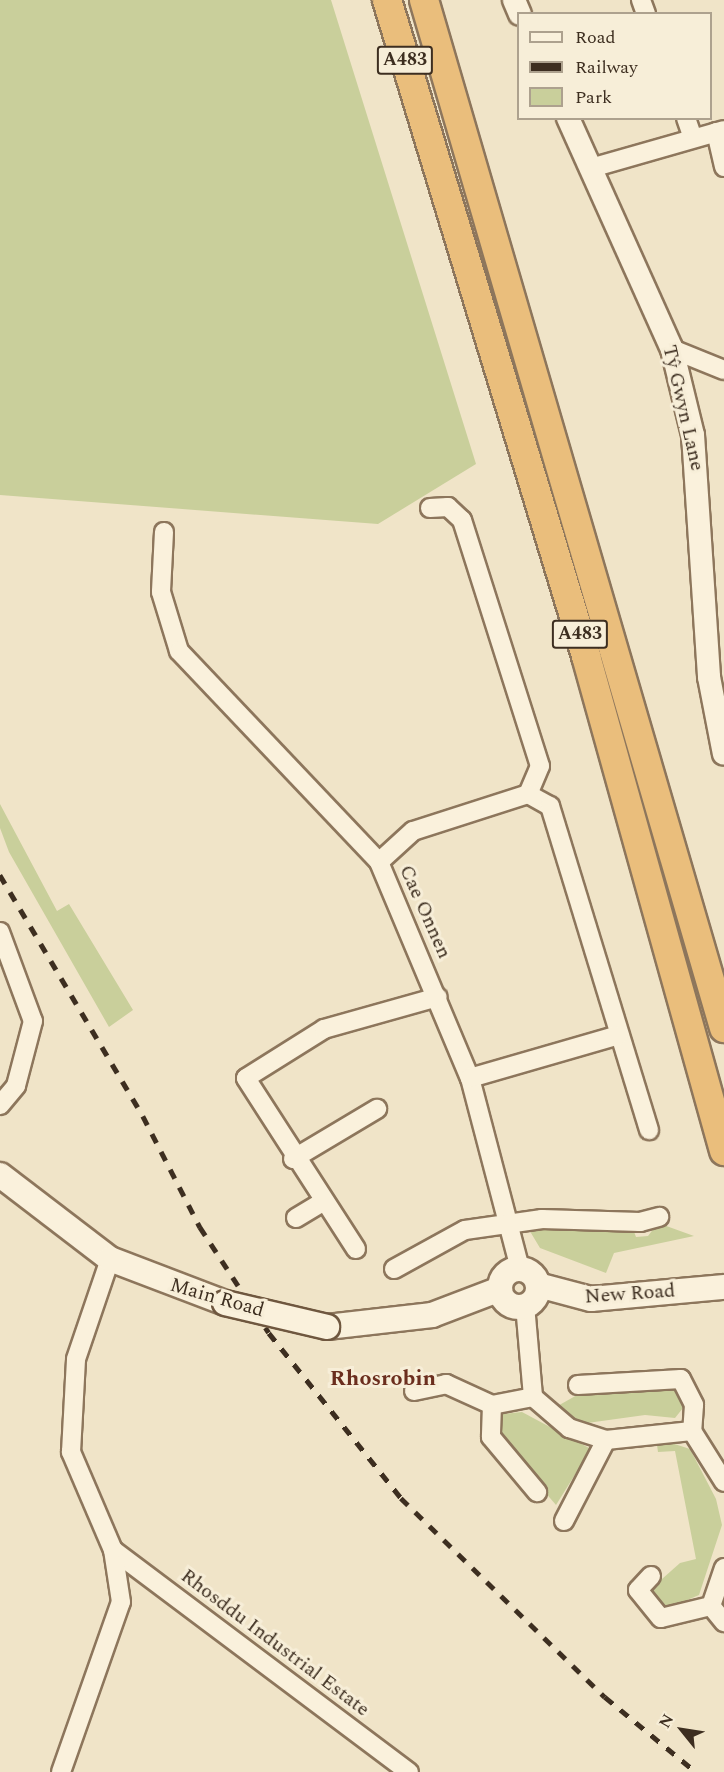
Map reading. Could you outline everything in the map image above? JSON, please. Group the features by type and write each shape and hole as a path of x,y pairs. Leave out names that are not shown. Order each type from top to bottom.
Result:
{"highway":[{"name":"A483","path":"387,0 586,656 724,1151"},
{"name":"A483","path":"424,0 724,1028"}],"main road":[{"name":"Main Road","path":"0,1175 110,1259 225,1303 327,1327 432,1315 500,1289"},
{"name":"New Road","path":"520,1269 538,1284 591,1299 724,1287"},
{"path":"520,1269 503,1277 500,1289 509,1304 525,1305 535,1297 538,1284"}],"street":[{"name":"Tŷ Gwyn Lane","path":"569,120 672,349 698,456 709,677 724,754"},
{"path":"687,120 693,138"},
{"path":"591,168 720,131 724,167"},
{"path":"672,349 724,370"},
{"path":"430,508 448,507 462,520 540,766 528,794"},
{"name":"Cae Onnen","path":"164,532 161,592 179,651 379,862 438,997 470,1078 506,1224 520,1269"},
{"path":"379,862 413,831 528,794 550,806 649,1130"},
{"path":"0,932 33,1021 16,1086 0,1105"},
{"path":"356,1249 293,1160 246,1078 324,1029 438,997"},
{"path":"470,1078 619,1035"},
{"path":"293,1160 377,1109"},
{"path":"296,1218 323,1202"},
{"path":"394,1269 434,1255 465,1230 542,1219 640,1227 659,1217"},
{"path":"62,1772 121,1602 113,1550 71,1452 76,1359 110,1259"},
{"path":"525,1305 533,1397 569,1428 606,1440 692,1431"},
{"path":"578,1385 685,1372 694,1405 692,1431 724,1482"},
{"path":"414,1391 446,1384 492,1406 533,1397"},
{"path":"492,1406 491,1437 537,1492"},
{"path":"564,1521 606,1440"},
{"name":"Rhosddu Industrial Estate","path":"113,1550 410,1772"},
{"path":"711,1606 724,1568"},
{"path":"651,1576 634,1588 651,1611 670,1620 711,1606"},
{"path":"711,1606 724,1622"}],"green space":[{"path":"0,0 331,0 476,464 378,524 0,495"},
{"path":"0,804 57,911 69,904 133,1010 109,1027 9,852 0,828"},
{"path":"658,1223 694,1236 614,1253 606,1273 540,1248 528,1228 557,1224 633,1229 636,1237 648,1236"},
{"path":"678,1386 683,1408 675,1418 645,1415 580,1424 554,1408 586,1390"},
{"path":"522,1412 591,1449 556,1505 502,1442 495,1424 502,1414"},
{"path":"656,1438 690,1449 716,1499 722,1525 699,1595 664,1610 652,1595 653,1587 680,1563 696,1559 675,1451 658,1452"}],"railway":[{"path":"0,875 143,1116 200,1227 269,1333 401,1498 605,1697 696,1772"}],"district":[{"name":"Rhosrobin","path":"383,1379"}]}
